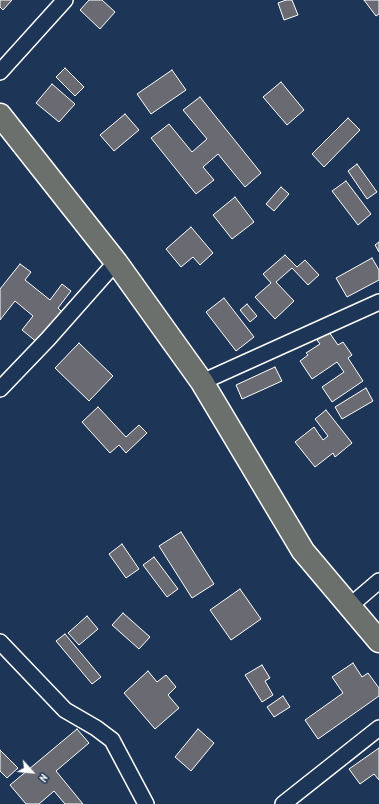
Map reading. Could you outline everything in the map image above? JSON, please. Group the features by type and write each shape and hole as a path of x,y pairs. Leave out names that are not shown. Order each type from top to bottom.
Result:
{"main road":[{"path":"0,115 116,262 202,382 303,551 379,641"}],"street":[{"path":"0,72 65,0"},
{"path":"0,389 48,339 116,262"},
{"path":"202,382 379,302"},
{"path":"351,606 379,581"},
{"path":"0,642 65,710 96,728 112,740 146,804"},
{"path":"283,804 379,728"}],"building":[{"path":"0,0 12,0 3,10 0,7"},
{"path":"89,0 102,0 115,12 100,29 80,10"},
{"path":"286,0 292,0 298,15 284,20 278,3"},
{"path":"364,0 379,0 379,14 376,16"},
{"path":"65,68 84,87 75,96 56,77"},
{"path":"172,70 186,90 151,114 137,94"},
{"path":"281,82 304,110 287,125 263,97"},
{"path":"52,84 75,104 59,122 36,103"},
{"path":"200,97 261,173 245,187 218,154 203,167 214,180 196,194 151,138 169,124 192,152 207,139 183,110"},
{"path":"125,114 139,130 114,151 100,135"},
{"path":"348,118 360,130 324,167 312,154"},
{"path":"357,164 377,192 367,199 348,171"},
{"path":"346,181 371,214 358,225 332,191"},
{"path":"281,187 289,194 274,211 266,204"},
{"path":"235,197 254,222 232,239 213,215"},
{"path":"191,227 213,253 200,265 193,257 181,267 166,249"},
{"path":"379,242 379,252 375,245"},
{"path":"285,255 297,267 305,260 319,275 308,285 292,268 276,282 294,301 275,319 255,297 271,283 263,274"},
{"path":"372,258 379,270 379,280 347,297 336,278"},
{"path":"20,264 31,272 25,280 50,300 62,284 71,291 58,308 62,312 38,343 22,330 33,316 15,301 0,320 0,289"},
{"path":"224,298 254,337 236,351 206,312"},
{"path":"247,304 257,316 250,322 240,310"},
{"path":"329,332 338,345 343,342 352,355 348,358 363,381 332,402 322,387 344,372 337,362 312,379 300,361 308,355 306,353 320,344 317,340"},
{"path":"79,343 113,376 89,401 55,368"},
{"path":"275,367 282,381 242,399 236,385"},
{"path":"366,388 373,401 342,419 335,407"},
{"path":"98,407 126,437 139,425 147,433 126,453 119,445 110,453 82,422"},
{"path":"326,410 352,443 335,457 333,453 315,467 295,442 314,427 323,440 328,436 315,419"},
{"path":"181,532 214,584 192,598 159,546"},
{"path":"122,544 139,569 126,578 109,554"},
{"path":"154,557 178,589 167,597 143,565"},
{"path":"240,589 261,619 231,640 210,610"},
{"path":"123,613 150,637 139,649 112,625"},
{"path":"87,616 98,629 79,645 68,633"},
{"path":"65,634 101,677 92,684 56,641"},
{"path":"353,663 362,677 368,673 379,688 379,696 318,739 305,720 343,693 332,677"},
{"path":"262,665 270,678 265,681 273,695 262,702 245,675"},
{"path":"148,671 157,682 166,675 176,687 168,695 179,708 155,729 124,693"},
{"path":"283,696 290,707 274,717 267,707"},
{"path":"77,729 89,743 56,771 83,804 65,804 54,791 39,804 26,804 10,785"},
{"path":"198,729 214,743 191,771 175,757"},
{"path":"379,748 379,780 374,774 360,784 349,769"},
{"path":"0,750 18,768 7,778 0,771"}]}
